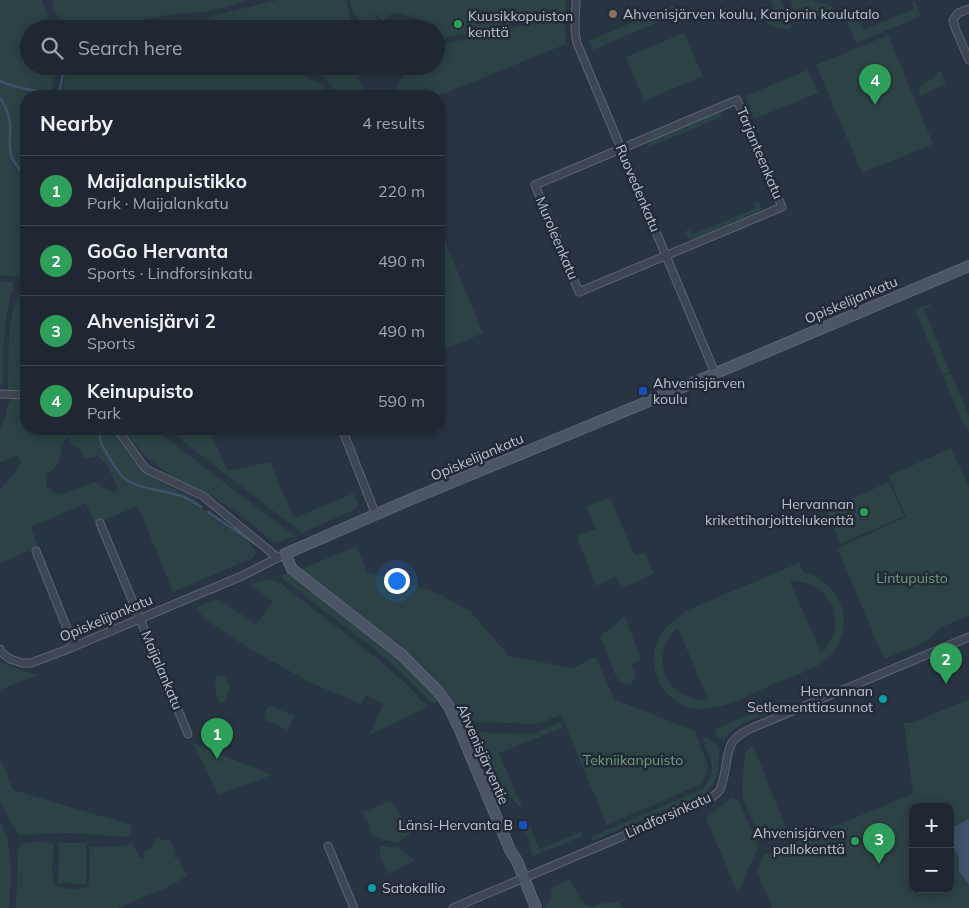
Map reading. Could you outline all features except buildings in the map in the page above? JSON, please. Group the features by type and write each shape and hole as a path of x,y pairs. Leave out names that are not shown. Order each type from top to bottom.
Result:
{"main road":[{"name":"Opiskelijankatu","path":"281,556 409,500 969,266"},
{"name":"Ahvenisjärventie","path":"281,556 292,569 402,655 437,690 448,705 536,908"}],"street":[{"name":"Ruovedenkatu","path":"576,0 575,22 577,43 715,373"},
{"path":"969,9 958,13 954,20 956,30 969,60"},
{"name":"Tarjanteenkatu","path":"621,148 737,100 741,109 782,207 666,255"},
{"name":"Muroleenkatu","path":"621,148 535,185 579,292 666,255"},
{"path":"0,394 20,395"},
{"path":"121,435 150,472 203,496 281,556"},
{"path":"344,435 376,515"},
{"name":"Maijalankatu","path":"100,523 188,734"},
{"path":"36,551 74,646"},
{"name":"Opiskelijankatu","path":"0,649 10,659 22,663 31,663 242,576 281,556"},
{"name":"Lindforsinkatu","path":"453,908 706,801 719,791 722,785 729,746 738,736 969,637"},
{"path":"328,846 354,908"}],"green space":[{"path":"0,0 42,0 49,20 20,20 20,75 55,75 51,90 20,90 20,277 0,275"},
{"path":"52,0 248,0 203,12 141,20 60,20 54,10"},
{"path":"277,0 346,0 352,20 205,19"},
{"path":"349,0 566,0 565,19 537,18 445,38 445,20 420,20 419,18 398,13 382,20 374,15 378,20 359,20 358,17 354,16"},
{"path":"771,0 781,0 792,26 791,28 778,28 765,21 777,16"},
{"path":"790,0 813,0 832,6 834,10 799,24"},
{"path":"915,2 921,16 856,43 846,19 857,14 864,30 914,9 912,3"},
{"path":"673,5 680,20 675,22 672,16 593,50 589,41"},
{"path":"553,22 565,24 566,44 445,93 445,90 394,90 405,75 445,75 445,44 529,24"},
{"path":"684,33 703,76 644,101 626,57"},
{"path":"888,35 933,144 862,173 816,65"},
{"path":"808,70 818,93 754,119 745,96"},
{"path":"940,70 946,84 920,96 921,85 932,79"},
{"path":"65,75 305,75 327,90 62,90"},
{"path":"319,75 357,75 366,90 335,90"},
{"path":"716,113 722,117 649,147 648,145 650,141"},
{"path":"757,201 762,210 760,211 690,240 686,233 690,229 692,235 756,208 754,202"},
{"path":"445,241 483,333 445,349"},
{"path":"0,281 12,282 14,285 6,320 3,378 0,388"},
{"path":"20,291 20,392 10,391 8,388 11,319"},
{"path":"929,304 930,306 924,309 950,372 943,375 915,310"},
{"path":"951,373 969,416 969,433 943,376"},
{"path":"14,398 20,398 20,435 115,435 134,461 149,475 200,503 203,509 246,538 256,552 253,558 173,592 138,506 95,524 86,503 31,527 38,547 0,563 0,490 21,463 18,457 14,456 0,463 0,429 8,403","holes":["67,438 70,439 71,445 80,449 84,457 97,456 107,464 119,490 113,492 95,482 58,495 46,486 46,474 56,466 64,441"]},
{"path":"128,435 162,435 295,536 274,543 244,518 212,496 171,476 135,445"},
{"path":"175,435 212,435 228,471 270,462 294,518 354,493 359,504 354,510 302,533"},
{"name":"Lintupuisto","path":"951,448 969,487 969,616 944,626 925,642 884,659 837,548 906,517 889,476"},
{"name":"Hervannan krikettiharjoittelukenttä","path":"889,482 904,516 840,544 826,510"},
{"path":"610,497 635,556 645,552 654,574 621,588 616,577 596,586 578,540 578,535 596,529 586,507"},
{"name":"Tekniikanpuisto","path":"357,546 367,572 433,591 470,611 509,656 572,668 596,657 614,699 695,731 708,766 703,783 607,825 561,715 537,724 473,722 464,724 444,689 424,667 301,569"},
{"path":"799,563 804,573 821,580 834,592 842,609 844,623 842,636 837,648 821,663 734,702 704,709 690,708 677,702 662,687 654,665 655,648 660,636 673,621 684,614 683,612","holes":["790,581 804,582 816,587 826,596 832,606 835,617 835,630 830,642 821,653","678,628 708,700 694,699 682,693 672,685 666,675 663,651 668,639"]},
{"path":"288,573 406,665 435,694 436,703 432,703 377,651 283,579 282,575"},
{"path":"267,579 280,583 374,656 405,683 428,707 369,735 383,704 366,695 361,704 309,682 248,648 203,618 197,607 218,599 256,624 273,601 249,585"},
{"path":"625,616 641,660 631,664 636,677 632,681 631,686 618,681 600,637"},
{"path":"0,662 13,667 37,675 0,690"},
{"path":"217,675 226,677 231,688 226,697 226,702 220,703 217,696 215,685"},
{"name":"Ahvenisjärven pallokenttä","path":"969,699 969,908 772,908 757,871 764,855 913,794 904,723 912,723"},
{"path":"270,706 294,716 287,730 264,719 266,710"},
{"path":"760,712 773,712 732,730 724,740 717,737 715,733 718,728"},
{"path":"562,722 564,727 499,753 522,807 519,806 492,781 472,732 532,734"},
{"path":"707,737 719,747 719,760 715,781 705,794 592,841 591,837 703,789 708,782 712,770 712,764 703,739"},
{"path":"193,743 272,775 218,795"},
{"path":"753,745 786,828 760,839 743,798 742,788 745,752"},
{"path":"0,758 13,790 131,825 131,834 126,837 68,833 19,835 0,803"},
{"path":"731,798 739,801 759,847 738,894 706,818"},
{"path":"390,801 400,814 410,834 397,843 372,836 368,820 365,820 363,812"},
{"path":"0,821 10,853 9,908 0,908"},
{"path":"530,827 539,849 581,832 583,836 533,856 530,842 524,830"},
{"path":"156,838 170,841 176,851 174,858 178,857 187,876 170,886 118,908 16,908 18,849 23,843 43,842 54,845 52,873 55,886 76,889 88,887 90,874 89,847 125,846 133,843 139,857 144,859 143,852 151,848"},
{"path":"59,843 86,843 86,884 58,883"},
{"path":"380,846 396,847 415,860 388,874 380,857"},
{"path":"570,879 580,899 589,907 618,902 624,908 545,908 551,897 552,887"}],"water":[{"path":"969,819 969,885 959,871 959,858 954,849 955,826"}],"waterway":[{"path":"59,90 63,75"},
{"path":"0,81 32,90"},
{"path":"0,98 9,118 11,155 20,170"},
{"path":"99,435 100,441 108,456 127,480 134,484 184,497 201,507"},
{"path":"208,512 257,545"}],"place":[{"name":"Ahvenisjärven koulu, Kanjonin koulutalo","path":"613,14"},
{"name":"Kuusikkopuiston kenttä","path":"458,24"},
{"name":"Keinupuisto","path":"875,105"},
{"name":"Ahvenisjärven koulu","path":"643,391"},
{"name":"Hervannan krikettiharjoittelukenttä","path":"864,512"},
{"name":"GoGo Hervanta","path":"946,684"},
{"name":"Hervannan Setlementtiasunnot","path":"883,699"},
{"name":"Maijalanpuistikko","path":"217,759"},
{"name":"Länsi-Hervanta B","path":"523,825"},
{"name":"Ahvenisjärven pallokenttä","path":"855,841"},
{"name":"Ahvenisjärvi 2","path":"879,864"},
{"name":"Satokallio","path":"372,888"}]}
